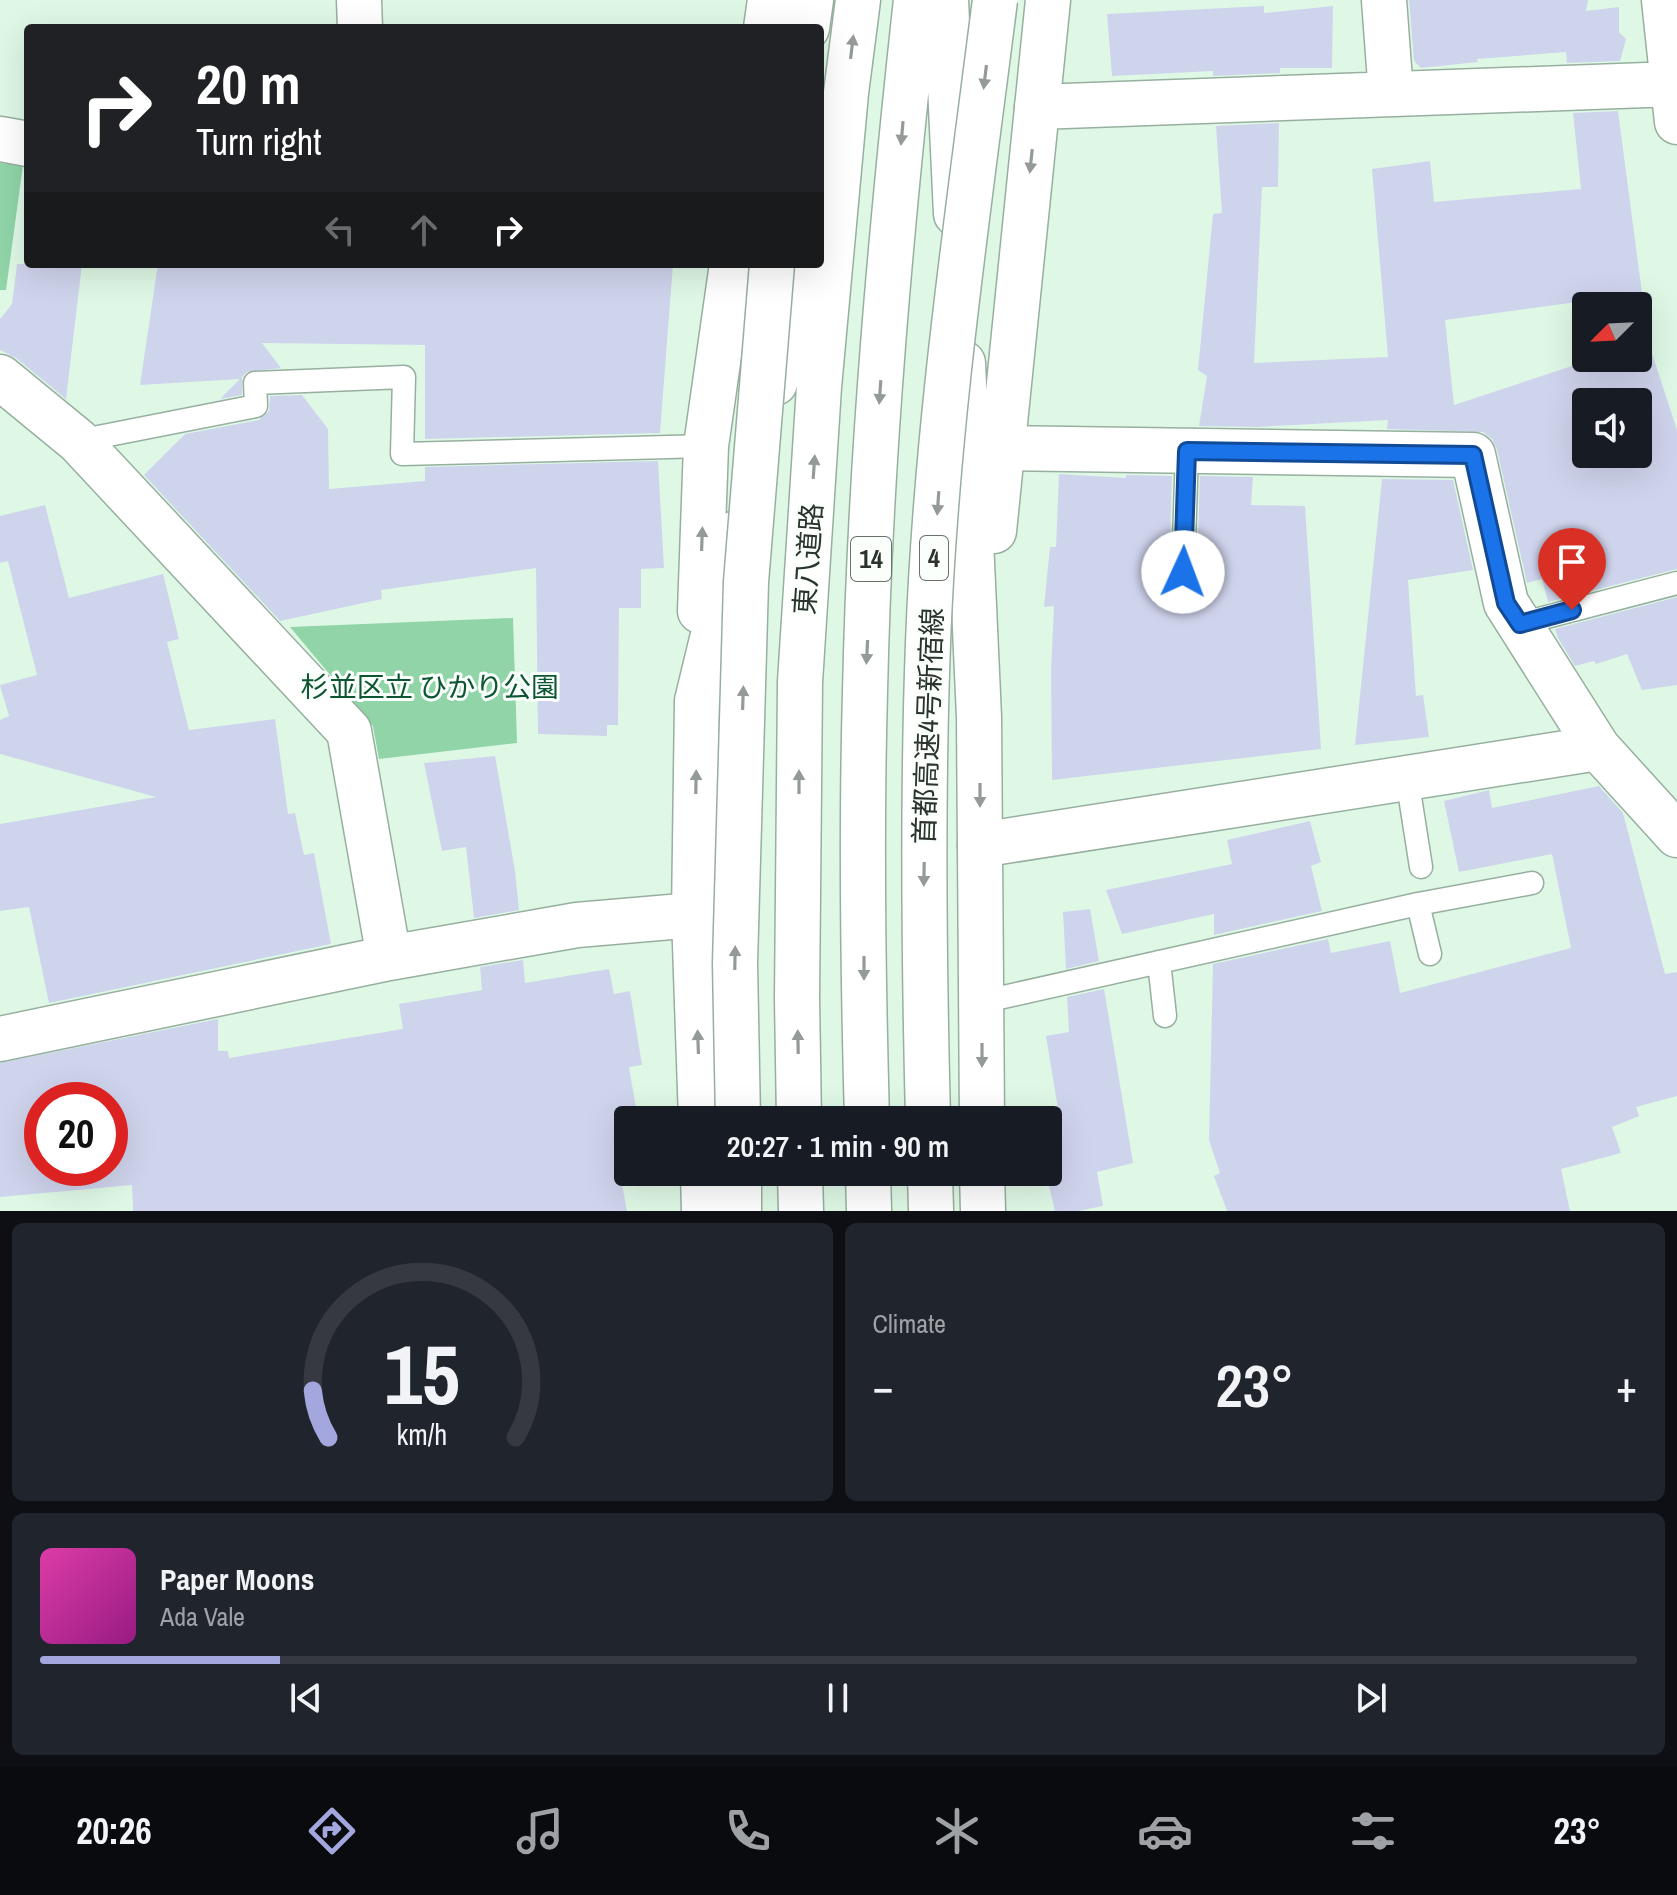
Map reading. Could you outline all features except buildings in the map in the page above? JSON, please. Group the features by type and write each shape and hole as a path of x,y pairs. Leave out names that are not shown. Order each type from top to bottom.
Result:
{"main road":[{"path":"359,0 360,24"},
{"path":"767,24 770,0"},
{"path":"808,24 811,0"},
{"name":"東八道路","path":"799,1106 800,682 819,387 846,93 858,0"},
{"name":"14","path":"867,1106 865,691 880,389 916,0"},
{"path":"946,0 979,717 982,1106"},
{"name":"首都高速4号新宿線","path":"928,1106 923,915 928,641 945,398 995,0"},
{"path":"979,717 1000,448 1048,0"},
{"path":"1384,0 1391,94"},
{"path":"1037,107 1391,94 1675,103 1664,0"},
{"name":"14","path":"824,183 846,93"},
{"path":"0,139 24,143"},
{"path":"701,1106 694,915 697,701 706,446 731,268"},
{"path":"738,1106 735,963 746,582 772,268"},
{"path":"697,701 803,268"},
{"path":"0,377 78,441 349,731 389,958"},
{"path":"1000,448 1473,455 1506,603 1598,748 1677,835"},
{"path":"980,845 1598,748"},
{"path":"0,1039 389,958 577,925 694,915"},
{"path":"703,1186 704,1211"},
{"path":"739,1186 739,1211"},
{"path":"800,1186 801,1211"},
{"path":"868,1186 869,1211"},
{"path":"930,1186 931,1211"},
{"path":"982,1186 983,1211"}],"lane":[{"path":"78,441 256,406 255,383 404,377 402,454 706,446"},
{"path":"1183,572 1187,451"},
{"path":"1520,624 1677,583"},
{"path":"1407,778 1421,867"},
{"path":"981,1002 1418,904 1532,883"},
{"path":"1418,904 1430,954"},
{"path":"1159,962 1165,1016"}],"green space":[{"path":"0,163 23,165 6,290 0,290"},
{"name":"杉並区立 ひかり公園","path":"513,618 517,743 379,759 373,726 290,627"}],"route":[{"path":"1183,572 1187,451 1473,455 1506,603 1520,624 1572,610"}]}
